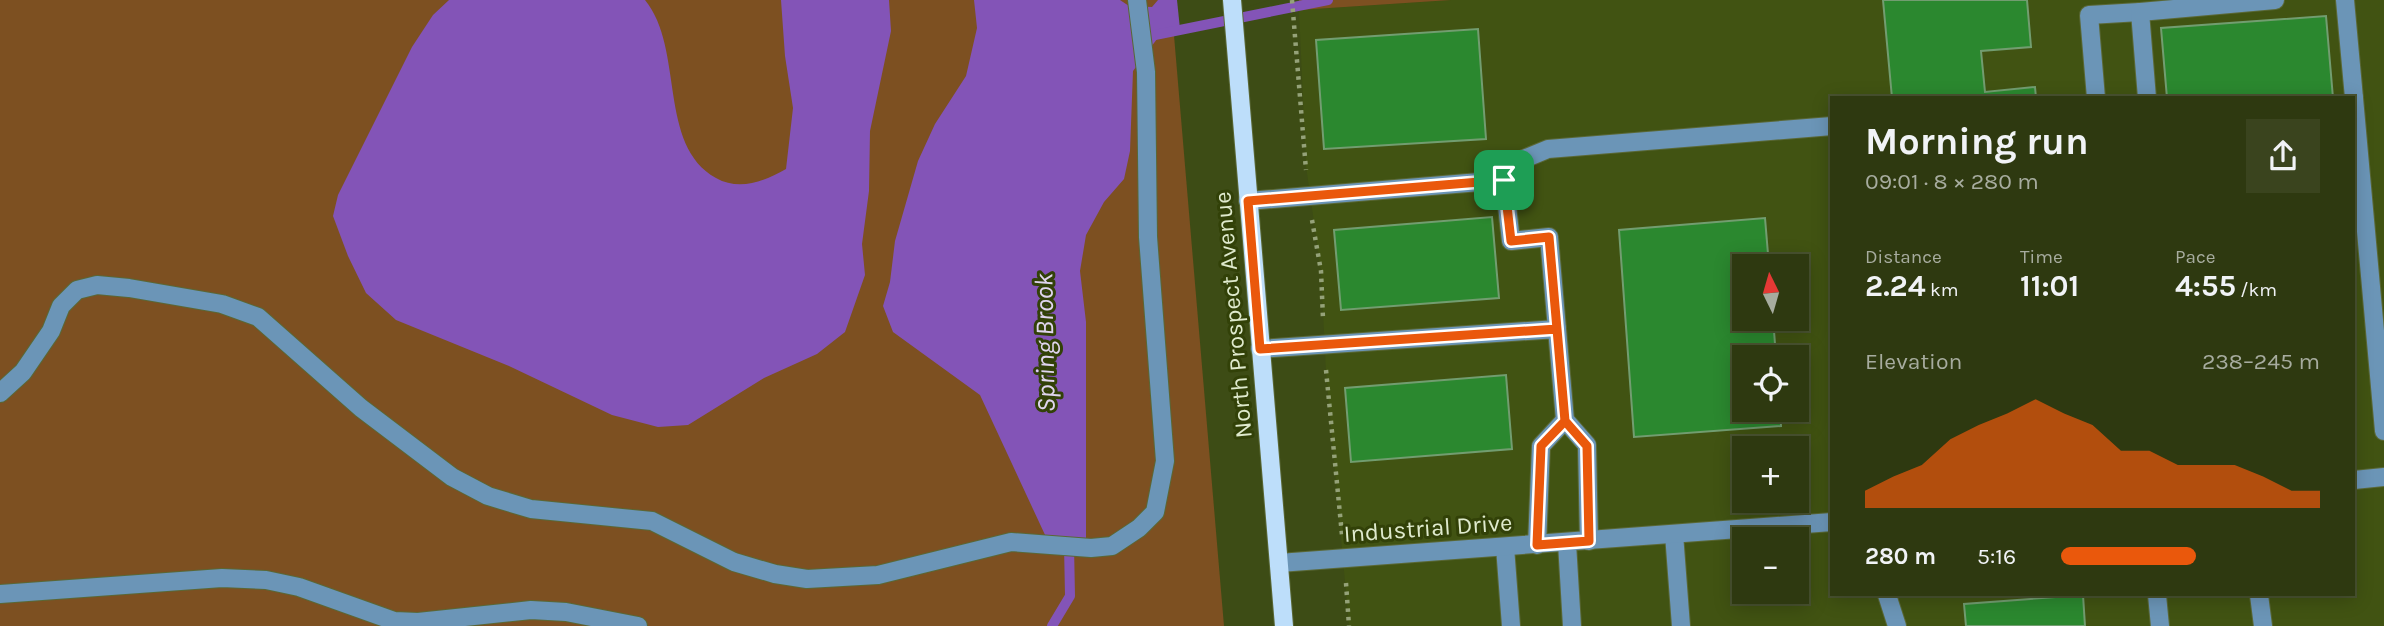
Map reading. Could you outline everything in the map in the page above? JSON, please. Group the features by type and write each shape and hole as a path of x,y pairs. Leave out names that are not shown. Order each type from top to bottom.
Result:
{"main road":[{"name":"North Prospect Avenue","path":"1232,0 1284,626"}],"street":[{"path":"0,393 23,372 51,331 61,306 76,290 97,285 129,288 222,304 258,317 360,408 453,477 488,496 531,509 652,521 734,562 775,574 807,579 878,575 1012,542 1091,548 1112,546 1139,528 1155,512 1165,461 1148,237 1146,72 1137,0"},
{"path":"2096,96 2089,15 2275,0"},
{"path":"2345,0 2354,96"},
{"path":"2140,12 2147,96"},
{"path":"2355,109 2384,431"},
{"path":"1589,541 1587,446 1565,421 1549,237 1511,241 1504,180 1519,161 1548,149 1830,126"},
{"path":"1248,201 1504,180"},
{"path":"1260,349 1557,329"},
{"path":"1537,545 1541,446 1565,421"},
{"path":"2355,480 2384,477"},
{"name":"Industrial Drive","path":"1279,563 1830,522"},
{"path":"1674,534 1681,626"},
{"path":"1567,542 1572,626"},
{"path":"1505,547 1511,626"},
{"path":"0,594 166,580 233,578 266,580 299,587 394,621 418,622 531,610 566,612 639,626"},
{"path":"1887,596 1897,626"},
{"path":"2157,596 2161,626"},
{"path":"2259,596 2263,626"}],"path":[{"path":"1292,0 1306,166"},
{"path":"1311,217 1321,271 1322,302"},
{"path":"1326,372 1340,510"},
{"path":"1348,604 1349,626"}],"shaded area":[{"path":"0,0 1171,0 1224,626 0,626"},
{"path":"1299,0 1451,0 1299,10"},
{"path":"1451,0 2384,0 2384,626 1349,626 1326,372 1321,271 1306,166 1299,10"}],"water":[{"path":"449,0 645,0 657,20 665,44 678,120 686,143 698,163 716,178 742,184 769,178 786,169 793,108 785,56 781,0 889,0 891,31 870,131 869,191 862,244 865,275 845,332 817,354 764,378 688,425 658,427 612,415 509,366 396,320 366,293 333,216 338,195 412,47 433,15"},
{"path":"974,0 1120,0 1129,6 1152,7 1158,0 1265,0 1163,31 1133,71 1130,151 1124,179 1104,202 1086,235 1080,271 1086,322 1086,540 1046,537 980,395 893,332 883,306 890,282 895,241 918,161 935,124 966,76 977,28"}],"pier":[{"path":"1177,0 1269,0 1180,29"}],"building":[{"path":"1883,0 2027,0 2031,47 1981,51 1985,92 2035,87 2036,96 1892,96"},
{"path":"2326,16 2333,96 2167,96 2161,28"},
{"path":"1478,29 1486,139 1324,149 1316,40"},
{"path":"1492,217 1499,298 1341,310 1334,230"},
{"path":"1765,218 1768,254 1732,254 1732,331 1774,331 1775,345 1732,345 1732,422 1781,422 1781,426 1634,437 1619,230"},
{"path":"1506,375 1512,449 1351,462 1345,388"},
{"path":"2083,596 2085,626 1966,626 1964,604"}],"waterway":[{"path":"1150,36 1328,0"},
{"name":"Spring Brook","path":"1052,626 1070,596 1069,545"}],"route":[{"path":"1504,180 1248,201 1260,349 1557,329 1565,421 1587,446 1589,541 1537,545 1541,446 1565,421 1549,237 1511,241 1504,180"}]}
